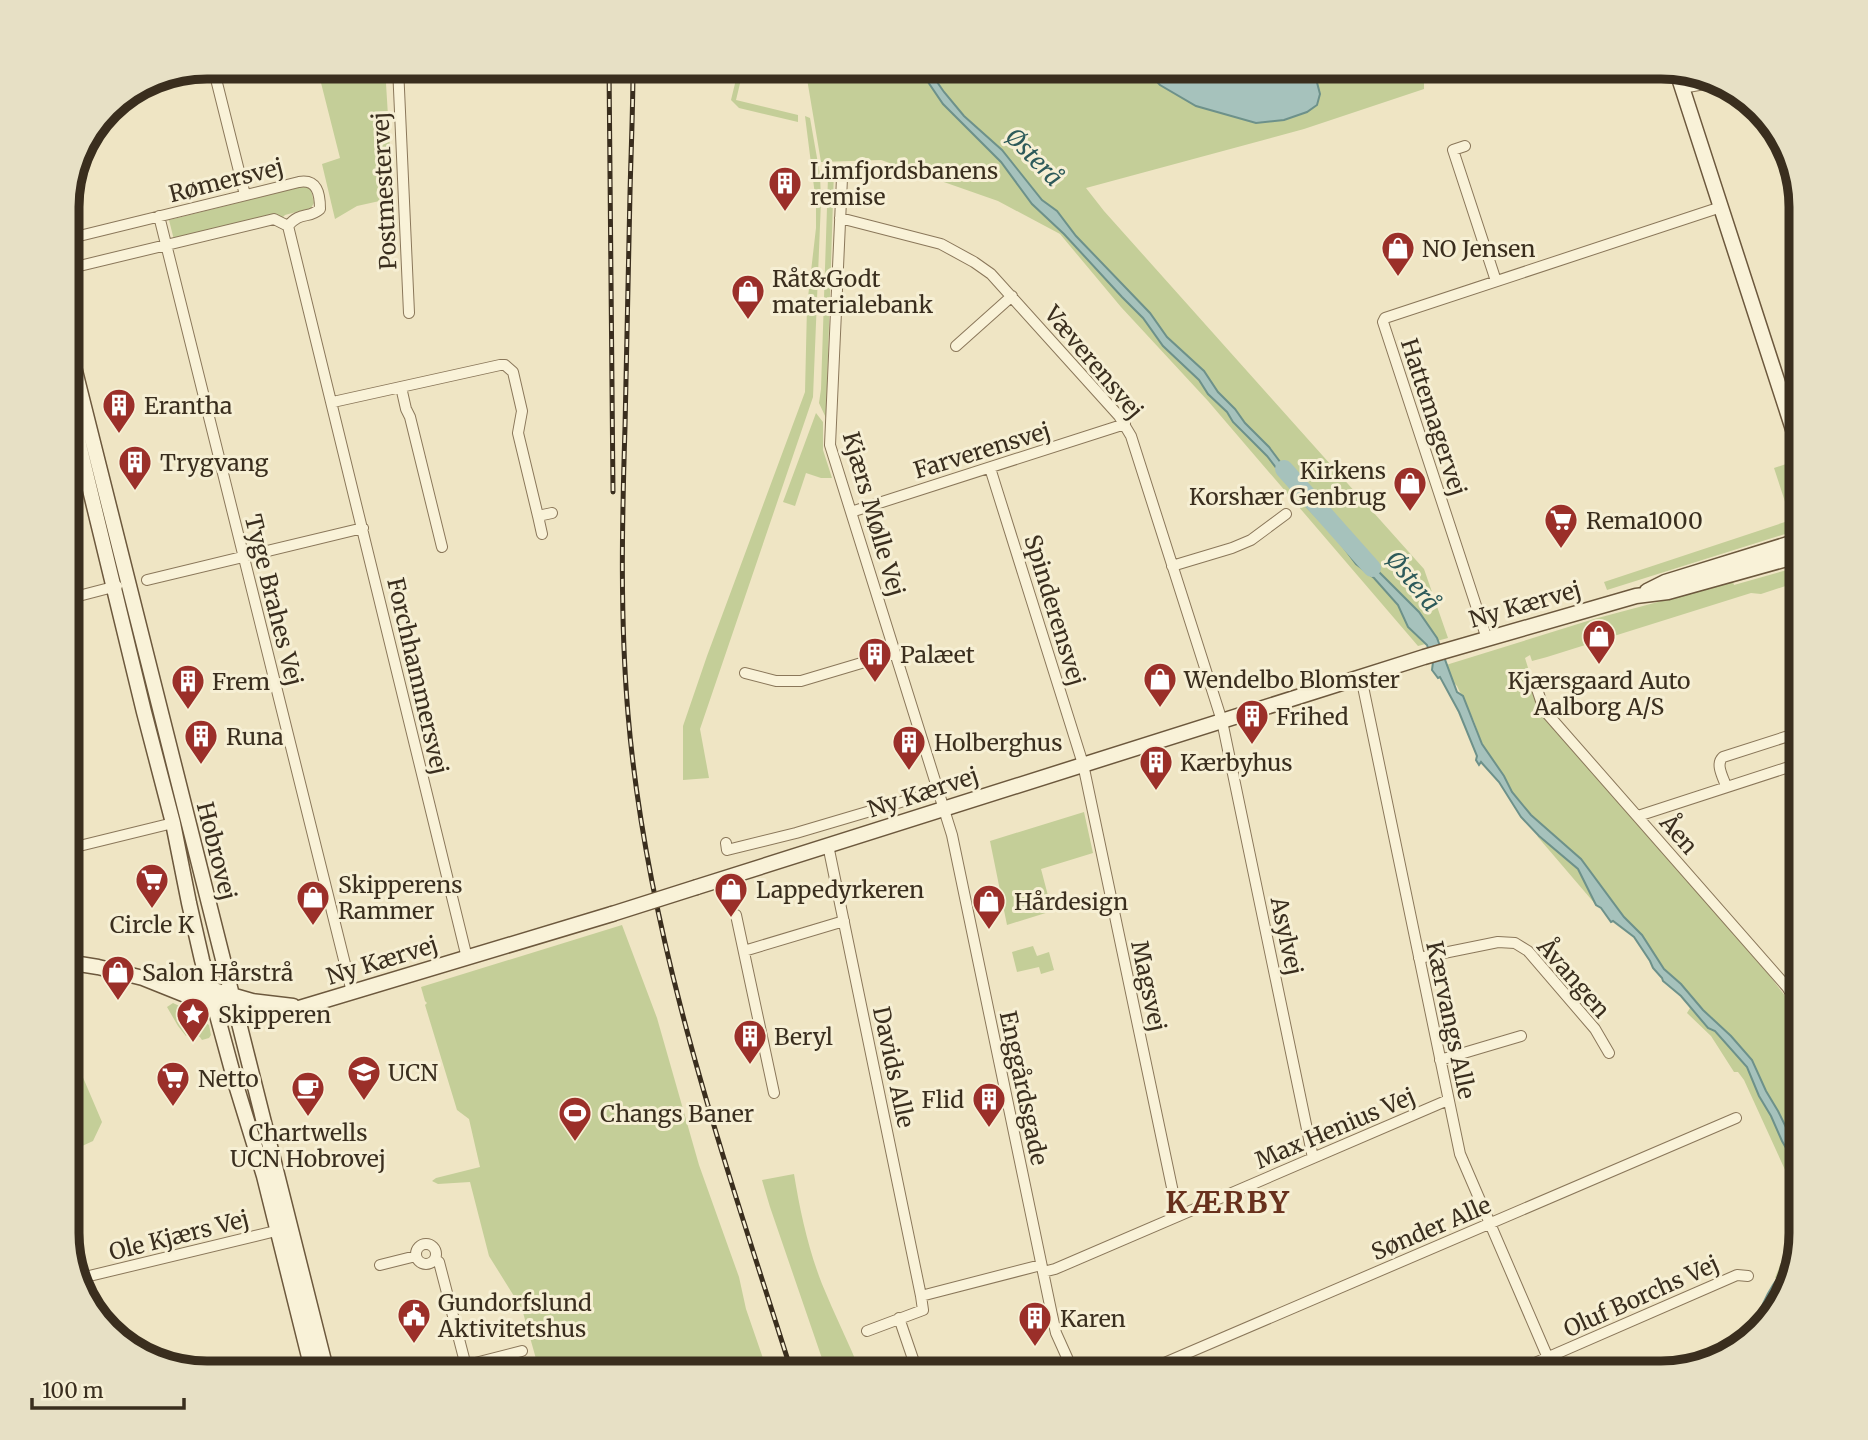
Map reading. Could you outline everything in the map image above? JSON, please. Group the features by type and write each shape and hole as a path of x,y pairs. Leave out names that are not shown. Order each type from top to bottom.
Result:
{"street":[{"path":"217,79 245,195"},
{"name":"Postmestervej","path":"399,79 410,313"},
{"path":"1679,80 1789,417"},
{"path":"1682,88 1699,85"},
{"path":"1465,146 1452,150 1496,281"},
{"name":"Kjærs Mølle Vej","path":"842,178 830,445 944,809"},
{"name":"Rømersvej","path":"79,236 307,180 313,182 320,209 294,218 288,226"},
{"name":"Hattemagervej","path":"1487,639 1382,322 1385,318 1721,207"},
{"name":"Tyge Brahes Vej","path":"159,216 352,992"},
{"name":"Væverensvej","path":"840,218 941,244 974,261 1012,296 1125,424 1222,721"},
{"path":"79,267 274,219 288,226"},
{"name":"Forchhammersvej","path":"288,226 467,958"},
{"path":"957,345 1012,296"},
{"path":"333,402 500,365 510,368 522,411 518,433 542,534"},
{"path":"401,387 442,547"},
{"name":"Hobrovej","path":"79,394 121,585 144,712 173,822 189,903 215,1004 323,1361"},
{"name":"Farverensvej","path":"851,512 1125,424"},
{"name":"Hobrovej","path":"79,437 162,725 233,1003 310,1361"},
{"name":"Spinderensvej","path":"990,468 1083,764"},
{"path":"538,516 552,513"},
{"path":"1172,566 1251,540 1286,514"},
{"path":"147,580 363,528"},
{"name":"Ny Kærvej","path":"1636,596 1665,582 1789,544"},
{"name":"Ny Kærvej","path":"143,978 193,998 215,1004 233,1003 255,1016 305,1007 612,914 1447,650 1636,596 1668,592 1789,558"},
{"path":"79,595 121,585"},
{"path":"745,673 776,681 801,681 895,653"},
{"name":"Kærvangs Alle","path":"1361,677 1460,1154 1548,1357"},
{"name":"Åen","path":"1534,680 1544,710 1789,990"},
{"name":"Asylvej","path":"1222,721 1313,1158"},
{"path":"1726,786 1719,764 1723,757 1789,736"},
{"name":"Magsvej","path":"1083,764 1178,1216"},
{"path":"1638,816 1789,766"},
{"name":"Ny Kærvej","path":"726,843 727,850 796,833 938,790"},
{"name":"Enggårdsgade","path":"944,809 952,835 1056,1333 1068,1361"},
{"path":"79,846 173,822"},
{"name":"Davids Alle","path":"828,845 921,1296"},
{"path":"736,915 774,1093"},
{"path":"744,951 844,921"},
{"name":"Åvangen","path":"1419,958 1498,942 1515,943 1528,951 1595,1030 1609,1053"},
{"path":"79,964 143,978 193,984 211,989 233,1003"},
{"path":"1440,1060 1521,1036"},
{"name":"Max Henius Vej","path":"1042,1268 1055,1269 1448,1100"},
{"name":"Sønder Alle","path":"1171,1361 1736,1118"},
{"name":"Ole Kjærs Vej","path":"87,1277 284,1229"},
{"path":"428,1244 436,1250 435,1259 430,1264 424,1264 416,1256 419,1247 428,1244"},
{"path":"380,1265 416,1256"},
{"path":"435,1259 439,1262 465,1361"},
{"path":"867,1331 923,1310 921,1296 1042,1268"},
{"name":"Oluf Borchs Vej","path":"1540,1361 1737,1275 1748,1276"},
{"path":"899,1318 913,1359"},
{"path":"485,1361 522,1351"}],"green space":[{"path":"320,79 386,79 393,198 357,206 335,219 322,164 340,158"},
{"path":"736,79 741,79 736,100 798,115 798,122 739,108 731,100"},
{"path":"807,79 1154,79 1160,85 1320,94 1316,79 1424,79 1424,89 1304,129 1086,188 1424,569 1448,638 1418,646 1208,401 1121,307 1060,234 998,201 881,160 821,162"},
{"path":"805,116 810,118 820,175 821,201 813,397 700,729 709,778 683,780 683,726 805,392 807,306 816,228 816,203"},
{"path":"826,164 834,170 826,418 819,403 828,177"},
{"path":"305,186 311,190 314,203 311,208 285,215 281,219 174,240 169,220"},
{"path":"816,413 823,422 823,450 832,478 806,473 795,506 783,502"},
{"path":"1789,463 1789,514 1774,468"},
{"path":"1789,521 1789,533 1607,590 1604,582"},
{"path":"1789,569 1789,585 1761,594 1751,593 1547,657 1532,661 1530,655 1525,658 1541,710 1789,1001 1789,1133 1752,1060 1664,969 1642,935 1624,917 1570,849 1531,815 1512,792 1482,744 1474,721 1446,665 1594,619 1733,582 1734,585"},
{"path":"1084,812 1093,853 1041,869 1052,911 1007,925 990,841"},
{"path":"1537,836 1578,869 1596,905"},
{"name":"Changs Baner","path":"622,925 657,1018 699,1165 739,1277 746,1309 764,1361 537,1361 522,1309 489,1256 470,1182 438,1184 432,1181 480,1167 469,1119 457,1110 421,987"},
{"path":"1033,946 1037,956 1049,952 1054,970 1041,974 1039,967 1017,972 1012,952"},
{"path":"173,1003 201,1016 201,1020 209,1025 209,1038 202,1040 193,1034 186,1036 167,1007"},
{"path":"1690,1008 1747,1067 1789,1153 1789,1176 1744,1080 1738,1072 1734,1072 1711,1036 1687,1013"},
{"path":"79,1068 102,1122 93,1141 79,1147"},
{"path":"794,1174 805,1229 817,1270 856,1361 823,1361 762,1180"},
{"path":"1788,1245 1783,1272 1775,1278"}],"water":[{"path":"926,79 935,79 964,116 1002,150 1042,200 1057,211 1076,236 1150,313 1167,337 1204,371 1218,392 1269,447 1302,491 1335,524 1356,552 1419,612 1437,638 1457,692 1463,696 1482,744 1512,792 1531,815 1581,859 1624,917 1642,935 1664,969 1752,1060 1789,1133 1789,1153 1747,1067 1681,996 1663,981 1634,937 1611,922 1596,905 1578,869 1539,836 1521,817 1499,782 1481,762 1479,765 1459,712 1440,677 1432,670 1433,662 1427,645 1408,627 1398,605 1374,578 1356,564 1267,456 1233,422 1199,380 1163,346 1143,318 1032,204 1001,162 943,104"},
{"path":"1154,79 1316,79 1320,94 1317,105 1307,112 1284,120 1256,123 1196,106"},
{"path":"1783,1271 1776,1290 1759,1316 1768,1294"}],"waterway":[{"name":"Østerå","path":"1284,469 1372,568"}],"railway":[{"path":"609,79 613,492"},
{"path":"633,79 622,570 625,678 638,799 670,966 715,1130 788,1361"}],"place":[{"name":"Limfjordsbanens remise","path":"785,213"},
{"name":"NO Jensen","path":"1398,278"},
{"name":"Råt&Godt materialebank","path":"748,321"},
{"name":"Erantha","path":"119,435"},
{"name":"Trygvang","path":"135,492"},
{"name":"Kirkens Korshær Genbrug","path":"1410,513"},
{"name":"Rema1000","path":"1561,550"},
{"name":"Kjærsgaard Auto Aalborg A/S","path":"1599,666"},
{"name":"Palæet","path":"875,684"},
{"name":"Wendelbo Blomster","path":"1160,709"},
{"name":"Frem","path":"188,711"},
{"name":"Frihed","path":"1252,746"},
{"name":"Runa","path":"201,766"},
{"name":"Holberghus","path":"909,772"},
{"name":"Kærbyhus","path":"1156,792"},
{"name":"Circle K","path":"152,910"},
{"name":"Lappedyrkeren","path":"731,919"},
{"name":"Skipperens Rammer","path":"313,927"},
{"name":"Hårdesign","path":"989,931"},
{"name":"Salon Hårstrå","path":"118,1002"},
{"name":"Skipperen","path":"193,1044"},
{"name":"Beryl","path":"750,1066"},
{"name":"UCN","path":"364,1102"},
{"name":"Netto","path":"173,1108"},
{"name":"Chartwells UCN Hobrovej","path":"308,1118"},
{"name":"Flid","path":"989,1129"},
{"name":"Changs Baner","path":"575,1143"},
{"name":"Gundorfslund Aktivitetshus","path":"414,1345"},
{"name":"Karen","path":"1035,1348"}],"district":[{"name":"KÆRBY","path":"1228,1202"}]}
